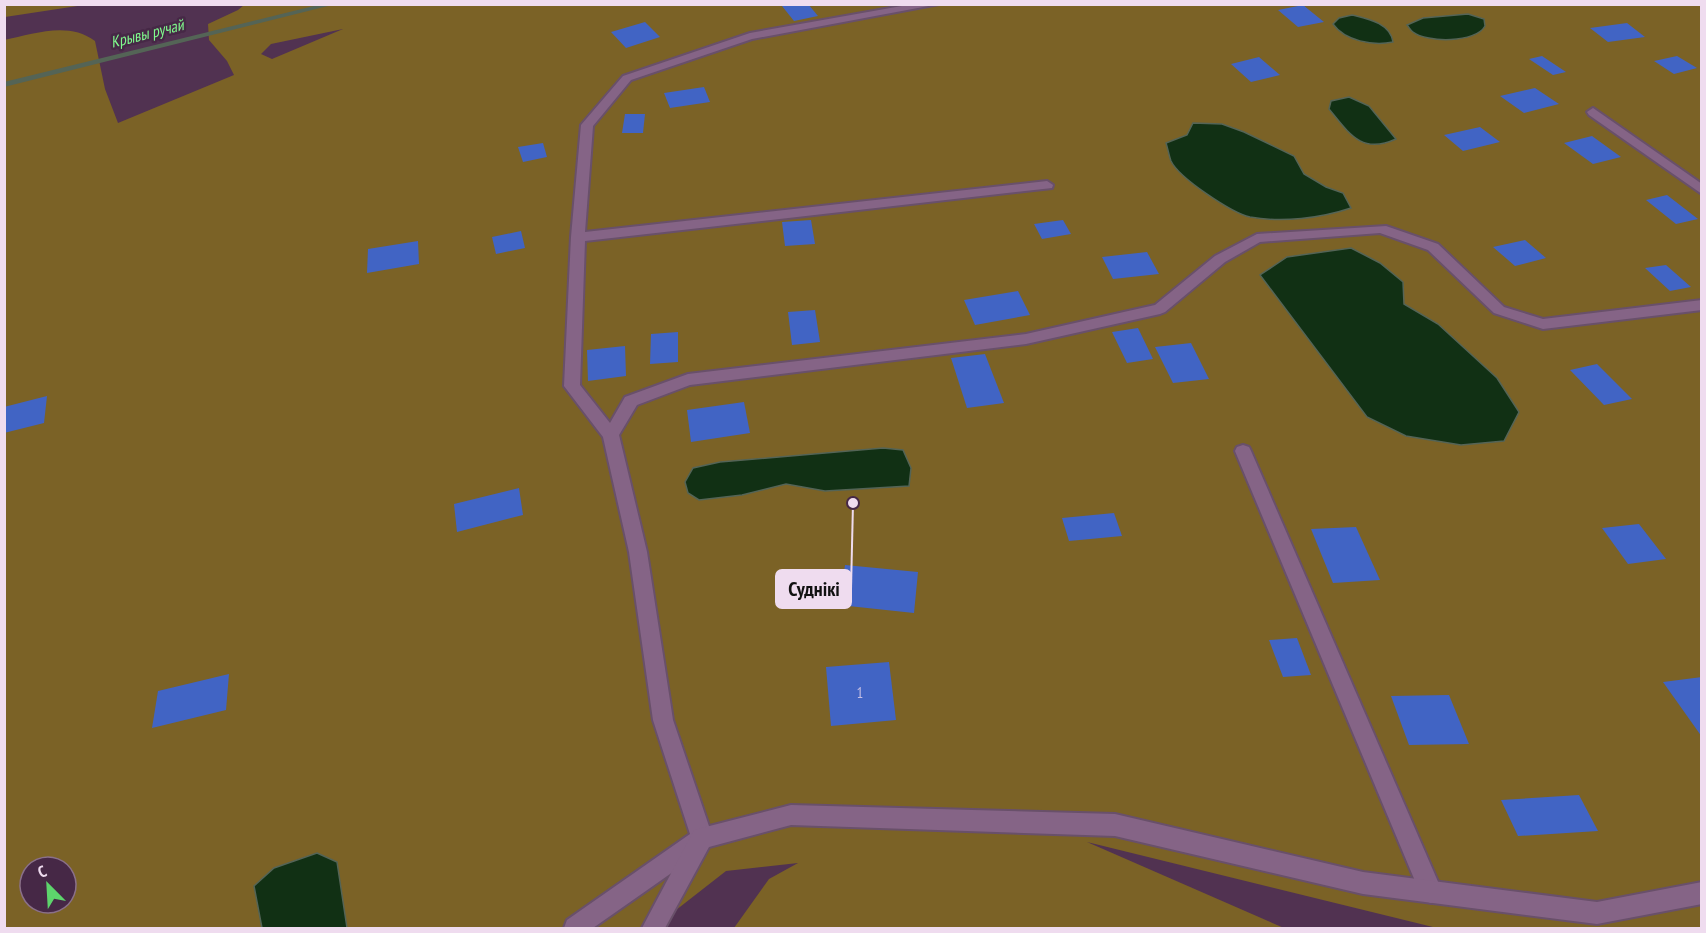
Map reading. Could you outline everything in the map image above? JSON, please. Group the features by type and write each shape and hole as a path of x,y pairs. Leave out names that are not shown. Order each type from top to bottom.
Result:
{"street":[{"path":"653,928 702,838 663,720 638,552 611,435 572,386 578,237 587,125 627,78 750,36 934,4"},
{"path":"1593,112 1701,190"},
{"path":"578,237 1047,185"},
{"path":"611,435 631,401 688,380 1026,339 1160,309 1220,259 1257,237 1381,229 1433,247 1499,310 1543,324 1701,305"},
{"path":"1243,451 1431,892"},
{"path":"575,928 702,838 791,815 1115,825 1363,883 1597,913 1701,893"}],"shaded area":[{"path":"5,4 84,4 84,5 5,17"},
{"path":"244,5 1701,5 1701,928 1437,928 1087,842 1284,928 734,928 769,879 798,863 726,871 653,928 5,928 4,40 39,32 62,30 85,35 95,41 105,89 118,123 234,75 227,61 209,40 208,24","holes":["343,29 272,59 261,54 271,44"]},
{"path":"1468,14 1484,19 1485,26 1472,36 1451,40 1420,36 1407,25 1423,18"},
{"path":"1352,15 1383,26 1388,30 1393,42 1360,41 1345,35 1333,24 1339,18"},
{"path":"1349,97 1369,106 1396,139 1384,143 1365,143 1350,133 1329,109 1331,101"},
{"path":"1193,123 1222,124 1294,156 1304,174 1326,187 1343,193 1351,208 1314,217 1275,220 1250,217 1231,209 1195,185 1171,161 1166,143 1187,135"},
{"path":"1351,248 1380,263 1403,282 1404,304 1438,324 1497,378 1519,412 1504,441 1461,445 1406,436 1367,417 1260,275 1287,257"},
{"path":"883,448 903,450 911,468 909,486 825,491 786,484 742,495 699,500 688,493 685,482 693,468 720,462"},
{"path":"317,853 337,862 347,928 262,928 254,886 274,868"}],"building":[{"path":"808,4 818,16 794,21 782,6"},
{"path":"1303,5 1324,22 1298,27 1278,10"},
{"path":"645,22 660,37 626,48 611,32"},
{"path":"1627,23 1645,37 1608,42 1590,28"},
{"path":"1542,56 1566,72 1553,75 1529,59"},
{"path":"1677,56 1697,68 1674,74 1654,61"},
{"path":"1259,57 1280,75 1251,82 1231,64"},
{"path":"704,87 710,102 670,108 664,93"},
{"path":"1535,88 1559,104 1524,113 1500,96"},
{"path":"625,114 645,114 643,133 622,133"},
{"path":"1480,127 1500,142 1463,151 1444,135"},
{"path":"1592,136 1621,157 1593,164 1564,143"},
{"path":"543,143 547,157 523,162 518,147"},
{"path":"1667,195 1698,219 1676,224 1646,200"},
{"path":"811,220 815,244 785,246 782,222"},
{"path":"1063,220 1071,234 1042,239 1034,224"},
{"path":"521,231 525,248 496,254 492,237"},
{"path":"1525,240 1546,258 1515,266 1493,247"},
{"path":"418,241 419,264 367,273 368,249"},
{"path":"1147,252 1159,274 1113,279 1102,257"},
{"path":"1666,265 1691,287 1670,291 1645,268"},
{"path":"1018,291 1030,315 975,325 964,300"},
{"path":"815,310 820,342 792,345 788,312"},
{"path":"1138,328 1153,359 1127,363 1112,332"},
{"path":"678,332 678,362 650,364 651,334"},
{"path":"1191,343 1209,379 1173,383 1155,347"},
{"path":"625,346 626,376 588,381 587,350"},
{"path":"985,354 1004,403 967,408 951,358"},
{"path":"1597,364 1632,399 1604,405 1570,370"},
{"path":"47,396 44,423 4,433 4,407"},
{"path":"744,402 750,433 691,442 687,410"},
{"path":"519,488 523,515 457,532 454,504"},
{"path":"1114,513 1122,536 1069,541 1062,518"},
{"path":"1639,524 1666,559 1628,564 1602,528"},
{"path":"1356,527 1380,580 1333,583 1311,529"},
{"path":"845,565 918,572 914,613 839,605"},
{"path":"1297,638 1311,675 1283,677 1269,640"},
{"path":"889,662 896,720 831,726 826,667"},
{"path":"229,674 226,710 152,728 158,691"},
{"path":"1702,677 1702,737 1663,682"},
{"path":"1449,695 1469,744 1409,745 1391,696"},
{"path":"1579,795 1598,831 1518,836 1501,800"}],"waterway":[{"name":"Крывы ручай","path":"4,85 333,4"}],"place":[{"name":"Суднікі","path":"853,503"}]}
